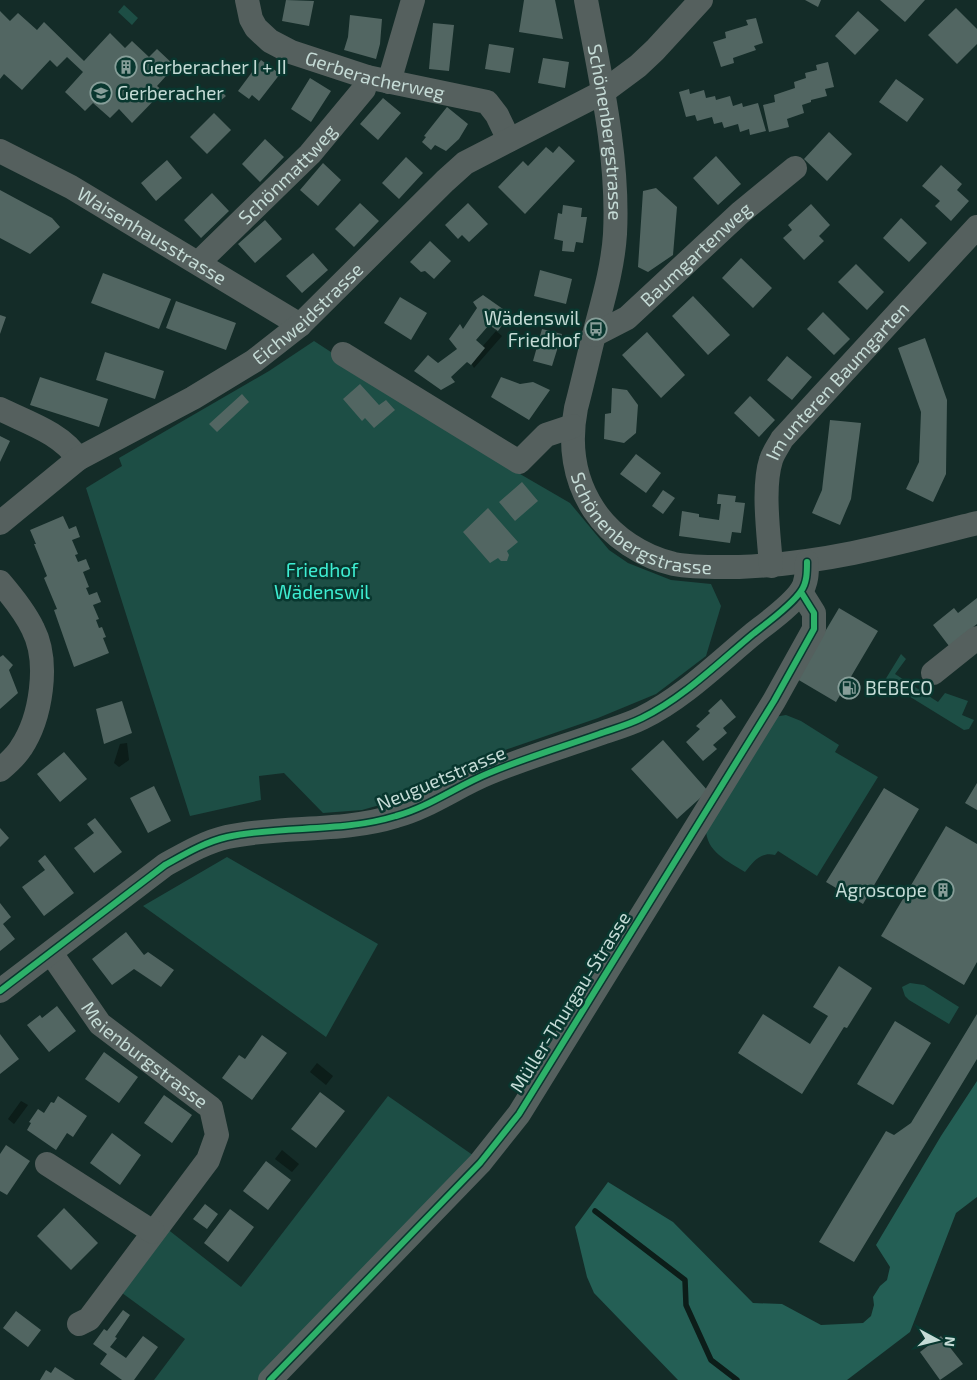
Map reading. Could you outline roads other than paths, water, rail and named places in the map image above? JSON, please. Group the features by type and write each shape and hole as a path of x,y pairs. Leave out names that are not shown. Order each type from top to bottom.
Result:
{"street":[{"name":"Gerberacherweg","path":"247,0 256,28 270,41 291,52 378,79 487,102 498,115 509,140"},
{"name":"Schönmattweg","path":"198,263 310,154 364,88 378,79 413,0"},
{"name":"Schönenbergstrasse","path":"586,0 603,92 615,188 615,236 607,286 573,426 574,458 583,489 598,515 609,529 620,538 647,554 676,564 712,568 771,566 808,562 890,545 977,523"},
{"name":"Eichweidstrasse","path":"0,523 78,459 200,393 254,361 300,325 445,181 466,163 603,92 638,66 655,50 700,0"},
{"name":"Waisenhausstrasse","path":"0,151 71,187 300,325"},
{"name":"Baumgartenweg","path":"594,335 627,318 740,212 796,168"},
{"name":"Im unteren Baumgarten","path":"771,566 768,481 771,459 782,439 977,227"},
{"path":"343,354 519,462 546,435 573,426"},
{"path":"0,409 56,437 67,445 78,459"},
{"path":"801,592 806,579 808,562"},
{"path":"0,582 14,598 34,630 39,646 42,684 38,708 31,729 21,748 0,770"},
{"name":"Neuguetstrasse","path":"0,991 166,865 195,849 227,837 372,823 397,816 420,807 486,774 640,719 680,695 772,619 801,592"},
{"name":"Müller-Thurgau-Strasse","path":"270,1380 480,1163 519,1114 774,701 814,629 814,613 801,592"},
{"path":"932,673 977,638"},
{"name":"Meienburgstrasse","path":"51,953 100,1024 212,1108 217,1135 208,1160 88,1319 79,1324"},
{"path":"47,1164 153,1232"}],"water":[{"path":"496,331 502,336 474,368 470,361"},
{"path":"127,743 129,760 119,767 114,763 120,744"},
{"path":"317,1063 333,1076 326,1085 310,1072"},
{"path":"21,1101 28,1105 14,1124 8,1119"},
{"path":"282,1150 299,1164 292,1172 275,1159"}],"waterway":[{"path":"595,1211 685,1280 686,1305 711,1360 737,1380"}],"place":[{"name":"Gerberacher I + II","path":"126,67"},
{"name":"Gerberacher","path":"101,93"},
{"name":"Wädenswil Friedhof","path":"596,329"},
{"name":"BEBECO","path":"849,688"},
{"name":"Agroscope","path":"943,890"}],"park label":[{"name":"Friedhof Wädenswil","path":"322,581"}]}
